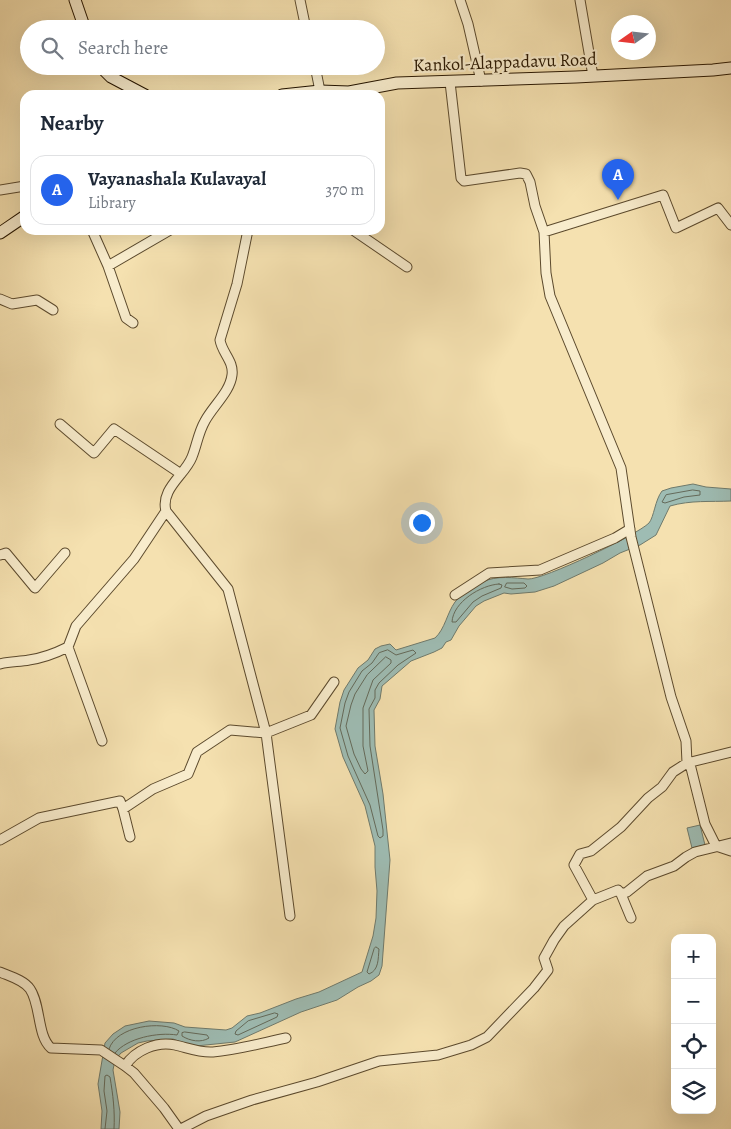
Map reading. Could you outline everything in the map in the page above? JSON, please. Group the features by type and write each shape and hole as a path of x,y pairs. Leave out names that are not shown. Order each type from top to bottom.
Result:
{"main road":[{"path":"75,0 82,20"},
{"name":"Kankol-Alappadavu Road","path":"368,90 397,84 731,68"},
{"path":"109,75 136,90"},
{"path":"0,233 20,219"}],"street":[{"path":"300,0 304,20"},
{"path":"460,0 468,24 481,81"},
{"path":"580,0 592,76"},
{"path":"317,75 320,90"},
{"path":"450,82 461,178 464,181 520,173 526,174 530,182 535,206 544,232 546,273 550,296 621,468 633,545 671,697 686,741 687,764 691,768 705,824 716,846 731,851"},
{"path":"0,190 20,187"},
{"path":"544,232 663,195 676,228 718,208 731,225"},
{"path":"94,235 108,266 126,318 132,323"},
{"path":"108,266 161,235"},
{"path":"247,235 237,284 220,340 221,347 232,366 230,385 205,420 191,460 168,491 164,506 228,589 266,734 290,916"},
{"path":"360,235 407,267"},
{"path":"0,299 12,304 37,300 53,310"},
{"path":"60,424 94,452 114,429 181,474"},
{"path":"102,741 68,647 76,626 134,559 166,511"},
{"path":"455,595 490,572 540,570 615,538 630,529"},
{"path":"0,555 6,553 35,588 65,553"},
{"path":"0,664 52,655 68,647"},
{"path":"123,809 153,789 188,774 197,752 230,730 266,734 310,715 334,682"},
{"path":"593,900 574,865 580,854 591,850 621,827 648,798 662,787 673,772 687,764 731,752"},
{"path":"0,840 39,818 120,801 130,836"},
{"path":"621,894 627,892 647,876 674,866 690,854 731,843"},
{"path":"0,972 21,981 30,989 39,1014 45,1043 51,1048 101,1050 134,1073 180,1129 206,1116 252,1100 317,1082 354,1068 379,1061 438,1055 457,1050 487,1037 534,988 548,970 544,958 554,940 564,926 593,900 618,890 630,918"},
{"path":"122,1064 137,1052 161,1045 174,1045 210,1052 286,1038"}],"water":[{"path":"693,484 731,489 731,501 693,502 670,506 656,535 640,545 554,586 535,592 504,593 484,601 476,606 459,626 451,640 446,642 442,648 411,661 382,686 380,699 374,710 375,746 383,794 390,860 382,966 379,975 337,1000 301,1012 235,1042 196,1046 173,1039 138,1043 121,1053 115,1060 113,1070 120,1112 119,1129 101,1129 102,1111 98,1084 105,1043 113,1034 125,1026 149,1021 174,1023 185,1027 226,1030 232,1028 247,1016 319,992 362,972 373,936 376,918 375,846 365,806 343,757 335,729 344,690 358,668 368,660 375,649 390,644 396,650 435,638 455,602 472,588 494,578 528,579 537,577 590,556 649,523 662,491"},
{"path":"700,825 705,845 692,848 687,828"}],"place":[{"name":"Vayanashala Kulavayal","path":"618,200"}]}
